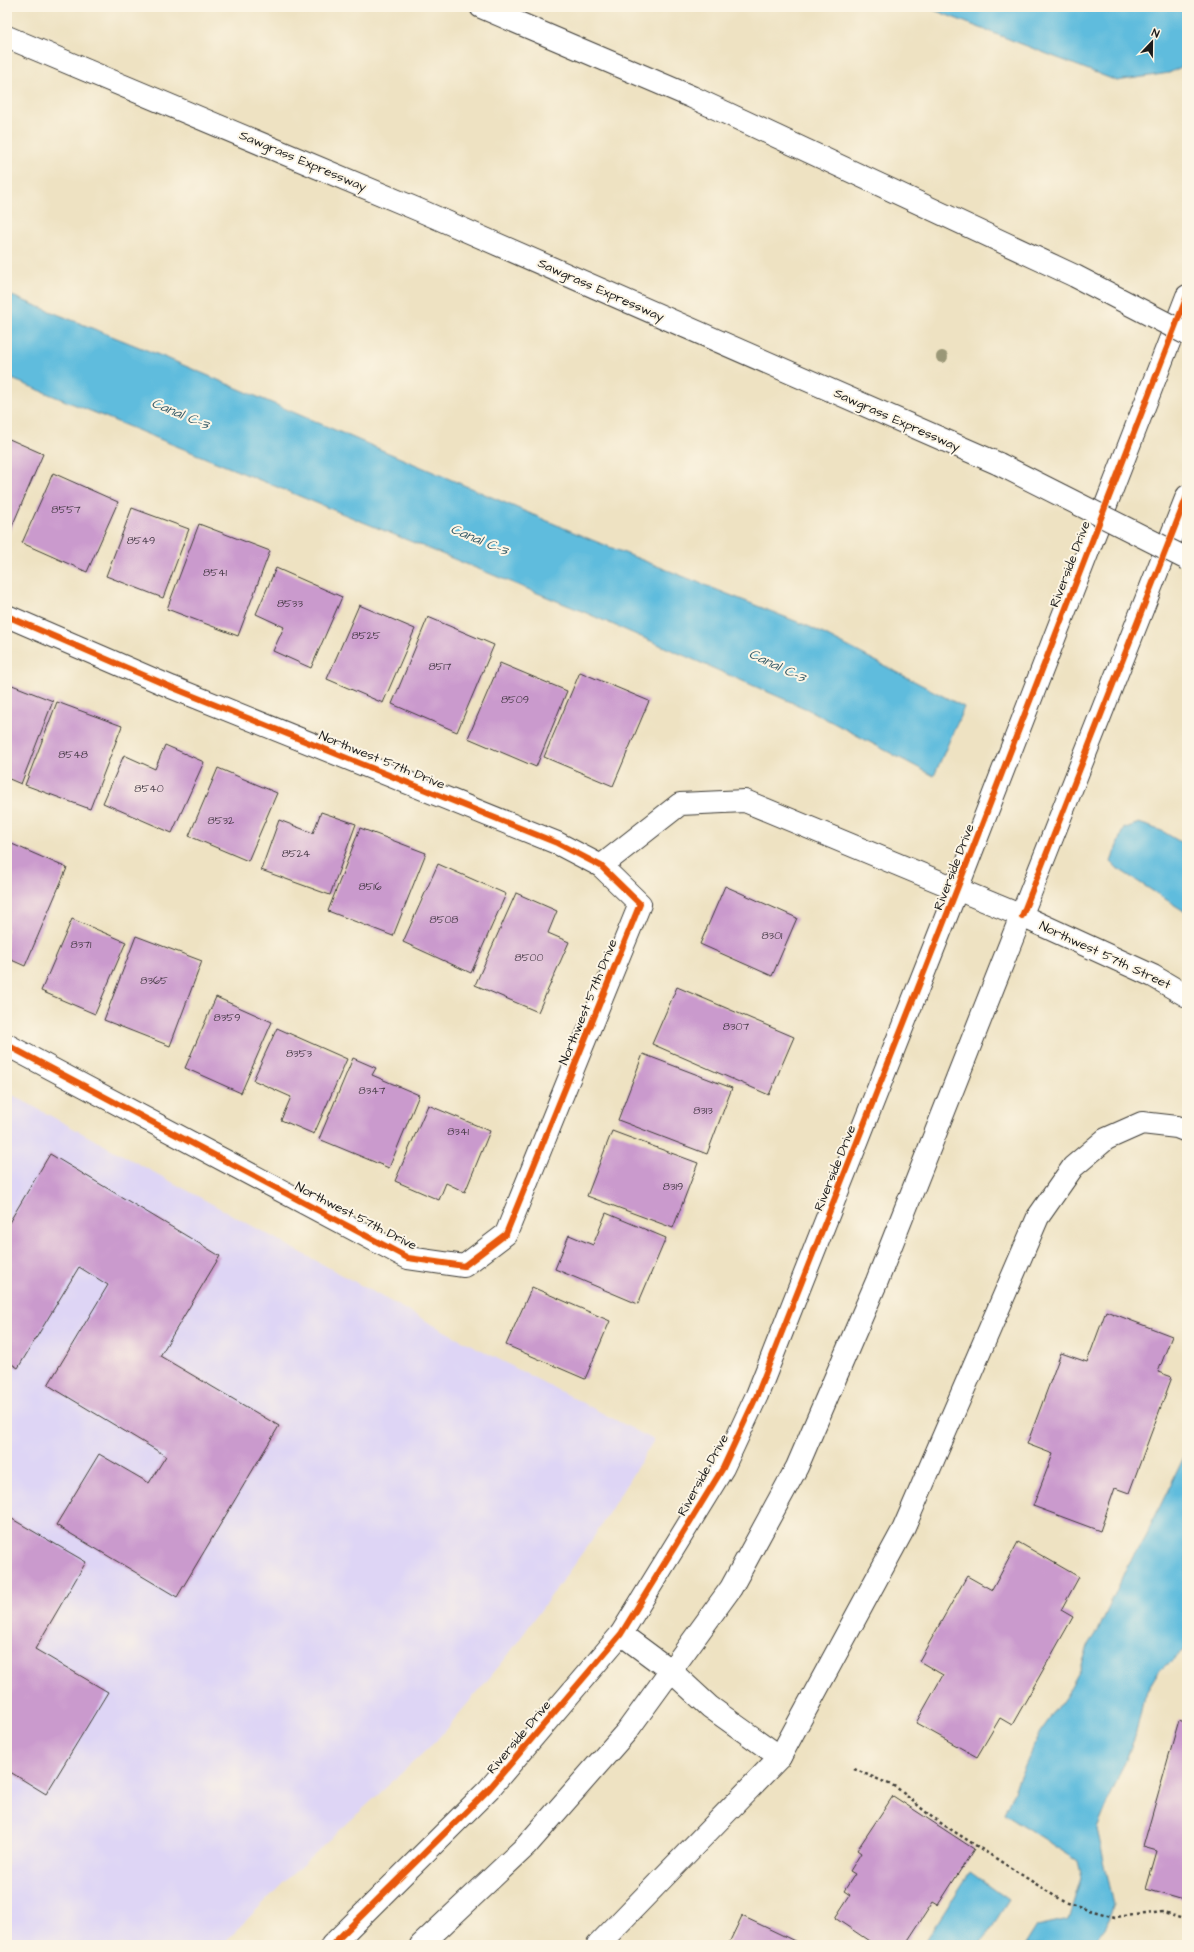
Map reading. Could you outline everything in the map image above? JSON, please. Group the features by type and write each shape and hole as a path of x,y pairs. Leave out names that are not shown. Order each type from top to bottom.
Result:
{"main road":[{"path":"481,7 692,97 1074,276 1187,334"},
{"name":"Sawgrass Expressway","path":"7,37 419,210 999,464 1187,559"},
{"name":"Riverside Drive","path":"332,1945 489,1789 622,1634 723,1468 757,1395 957,889 1187,296"},
{"path":"420,1945 526,1846 628,1731 731,1588 797,1467 878,1281 1187,496"},
{"name":"Northwest 57th Drive","path":"7,616 171,687 556,843 601,866 640,904 506,1234 464,1266 408,1258 7,1045"},
{"path":"601,866 680,804 745,801 1022,916"},
{"name":"Northwest 57th Street","path":"1022,916 1153,976 1187,996"},
{"path":"598,1945 780,1757 903,1530 1038,1217 1073,1167 1106,1139 1142,1123 1178,1127 1187,1131"},
{"path":"622,1634 671,1671 710,1707 780,1757"}],"path":[{"path":"854,1769 896,1787 933,1818 1067,1904 1115,1917 1163,1912 1187,1919"}],"shaded area":[{"path":"7,1092 452,1335 654,1440 593,1538 506,1658 436,1741 282,1884 222,1945 7,1945"}],"water":[{"path":"926,7 1187,7 1187,64 1169,73 1117,81"},
{"name":"Canal C-3","path":"7,294 169,359 592,540 810,627 964,707 934,776 807,709 584,612 7,377"},
{"path":"1139,823 1162,831 1187,846 1187,913 1117,868 1111,862 1123,829"},
{"path":"1187,1454 1187,1648 1160,1670 1144,1696 1135,1737 1097,1829 1114,1905 1105,1928 1090,1945 1025,1945 1037,1926 1069,1919 1082,1878 1078,1861 1004,1814 1038,1735 1066,1696 1080,1671 1088,1646 1098,1631 1128,1565 1145,1537 1184,1457"},
{"path":"970,1872 1009,1900 980,1945 923,1945"}],"building":[{"path":"7,438 43,454 7,538"},
{"path":"53,473 118,502 87,572 22,543"},
{"path":"132,508 189,529 163,598 106,576"},
{"path":"199,524 270,551 238,636 167,609"},
{"path":"276,568 342,597 311,668 273,651 284,627 256,614"},
{"path":"359,605 415,629 383,703 327,679"},
{"path":"428,617 494,645 457,732 392,704"},
{"path":"500,663 567,691 536,767 468,738"},
{"path":"580,672 649,701 613,786 544,757"},
{"path":"7,683 53,701 21,784 7,778"},
{"path":"57,702 122,726 90,809 25,785"},
{"path":"165,745 204,762 172,833 103,803 124,755 155,769"},
{"path":"218,768 277,793 248,861 189,836"},
{"path":"321,812 356,824 330,895 261,870 279,820 313,833"},
{"path":"360,828 426,853 393,936 328,911"},
{"path":"12,844 67,868 25,966 7,958 7,857"},
{"path":"438,864 506,894 471,973 403,942"},
{"path":"725,886 797,918 772,976 700,944"},
{"path":"516,893 557,911 548,933 569,942 538,1012 475,985"},
{"path":"72,919 126,942 95,1014 41,991"},
{"path":"136,936 202,961 170,1046 104,1020"},
{"path":"677,987 794,1037 769,1095 652,1044"},
{"path":"216,997 272,1022 241,1093 185,1068"},
{"path":"277,1028 347,1059 314,1134 281,1120 291,1097 253,1080"},
{"path":"643,1054 732,1088 707,1154 618,1120"},
{"path":"353,1058 376,1068 372,1075 419,1095 389,1168 319,1139"},
{"path":"428,1105 490,1131 465,1192 446,1183 439,1200 395,1181"},
{"path":"612,1131 698,1163 673,1228 587,1196"},
{"path":"50,1154 220,1256 160,1356 279,1426 177,1597 56,1525 99,1454 149,1483 166,1456 48,1385 108,1285 79,1267 18,1368 7,1361 7,1226"},
{"path":"606,1213 666,1238 638,1304 555,1269 569,1235 593,1245"},
{"path":"532,1287 610,1321 585,1379 506,1345"},
{"path":"1106,1311 1172,1336 1158,1372 1172,1377 1129,1493 1115,1488 1100,1531 1033,1506 1053,1454 1027,1444 1061,1353 1087,1362"},
{"path":"7,1516 86,1562 35,1649 108,1692 46,1794 7,1770"},
{"path":"1018,1542 1079,1577 1061,1610 1073,1617 1012,1725 1000,1718 977,1757 916,1723 943,1675 919,1661 967,1576 992,1590"},
{"path":"1179,1720 1187,1723 1187,1901 1146,1889 1157,1851 1143,1847"},
{"path":"893,1796 974,1849 938,1905 933,1902 905,1945 875,1945 835,1918 850,1895 844,1891 855,1874 850,1871 861,1853 857,1850"},
{"path":"742,1916 803,1945 728,1945"}],"cycle path":[{"path":"332,1945 489,1789 621,1634 723,1468 757,1395 957,889 1187,296"},
{"path":"1022,916 1187,496"},
{"path":"7,616 171,687 557,843 601,866 640,904 506,1234 464,1266 408,1258 7,1045"}]}
